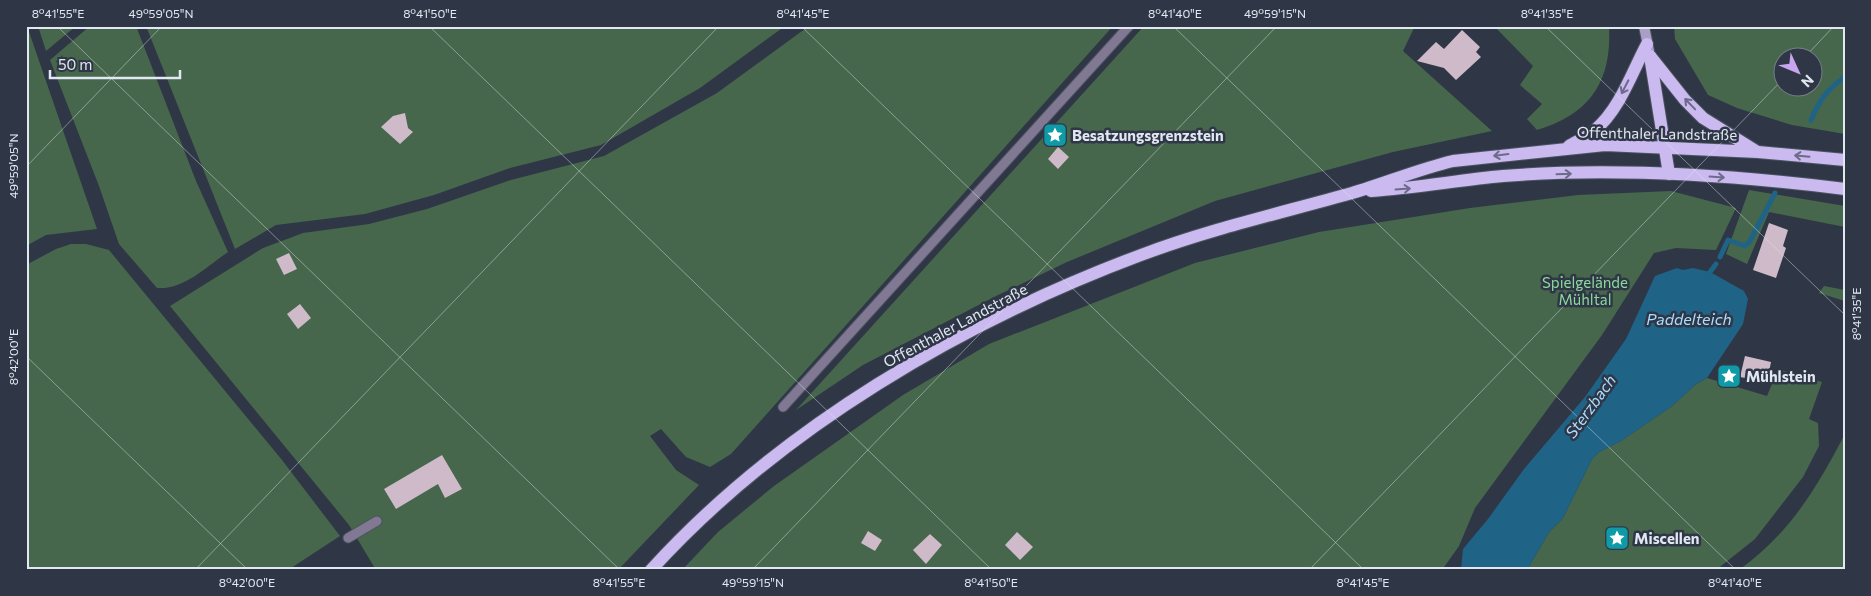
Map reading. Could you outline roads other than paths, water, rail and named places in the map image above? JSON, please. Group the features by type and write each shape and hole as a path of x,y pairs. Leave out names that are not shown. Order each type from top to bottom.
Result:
{"main road":[{"path":"1644,26 1669,174"},
{"path":"1566,148 1594,131 1606,119 1647,44"},
{"path":"1650,56 1685,100 1703,118 1758,152"},
{"name":"Offenthaler Landstraße","path":"650,570 699,520 791,444 879,384 980,326 1063,287 1141,255 1264,215 1354,192 1430,166 1453,161 1605,145 1758,152 1845,160"},
{"name":"Offenthaler Landstraße","path":"1354,192 1416,188 1503,176 1669,174 1845,189"}],"lane":[{"path":"783,407 1129,26"},
{"path":"348,538 377,521"}],"water":[{"name":"Paddelteich","path":"1677,268 1683,270 1693,268 1710,272 1744,291 1748,299 1743,324 1707,378 1696,384 1672,406 1621,441 1599,452 1592,459 1563,518 1549,532 1527,570 1461,570 1463,549 1488,519 1524,469 1585,397 1626,339 1655,276"}],"waterway":[{"name":"Sterzbach","path":"1811,120 1824,96 1845,77"},
{"name":"Sterzbach","path":"1720,257 1728,240 1745,246 1750,241 1775,193"},
{"name":"Sterzbach","path":"1707,276 1716,264"}],"place":[{"name":"Besatzungsgrenzstein","path":"1055,135"},
{"name":"Mühlstein","path":"1729,376"},
{"name":"Miscellen","path":"1617,538"}],"park label":[{"name":"Spielgelände Mühltal","path":"1585,290"}]}
